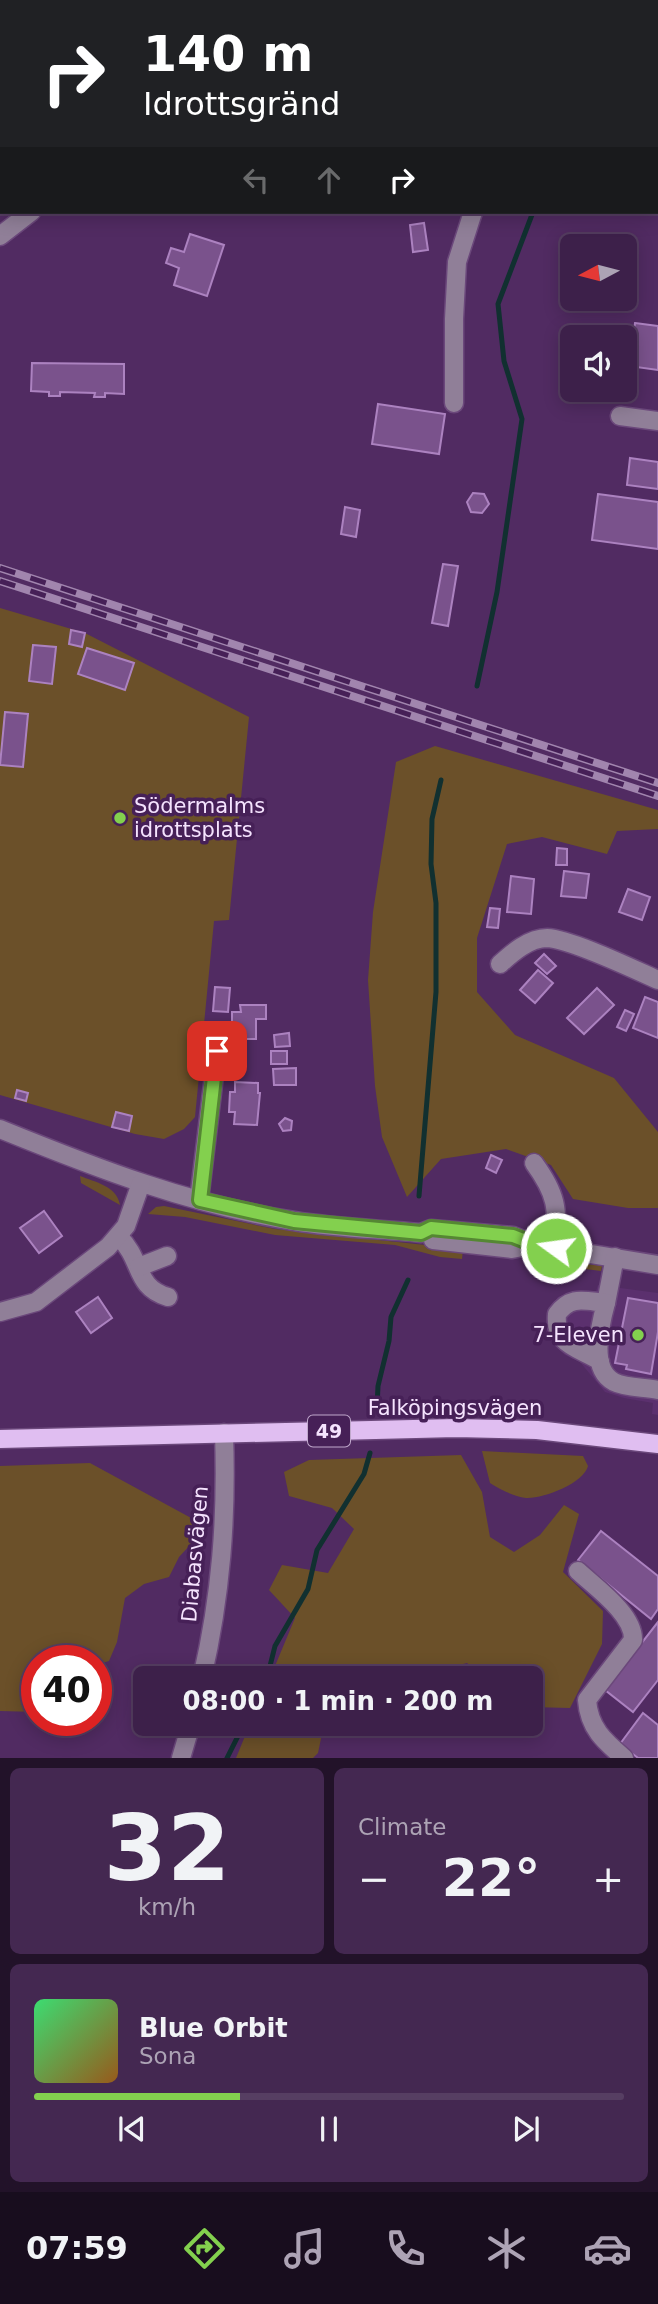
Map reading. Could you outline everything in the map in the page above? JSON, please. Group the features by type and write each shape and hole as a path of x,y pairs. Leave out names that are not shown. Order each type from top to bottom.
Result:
{"main road":[{"name":"Falköpingsvägen","path":"0,1439 456,1429 537,1430 658,1444"}],"street":[{"path":"0,236 28,214"},
{"path":"454,403 457,262 472,214"},
{"path":"620,416 658,421"},
{"path":"500,964 528,943 545,938 562,941 658,980"},
{"path":"200,1200 217,1051 236,1048"},
{"path":"0,1129 141,1184 294,1221 421,1233 430,1240 512,1248 536,1245 658,1265"},
{"path":"534,1163 549,1183 558,1211 556,1248"},
{"path":"0,1312 36,1302 119,1237 126,1226 141,1184"},
{"path":"119,1237 135,1256 147,1286 154,1293 168,1297"},
{"path":"139,1267 167,1256"},
{"path":"615,1257 600,1340 600,1361 606,1374 614,1382 658,1390"},
{"path":"600,1361 565,1342 558,1333 557,1314 567,1302 578,1300 606,1304"},
{"name":"Diabasvägen","path":"204,1666 219,1592 224,1524 224,1433"},
{"path":"578,1570 622,1612 633,1633 633,1640 587,1700 593,1727 603,1740 624,1758"},
{"path":"181,1758 187,1736"}],"shaded area":[{"name":"Södermalms idrottsplats","path":"0,608 85,633 249,717 229,920 214,921 195,1117 184,1129 164,1139 135,1134 0,1095"},
{"path":"435,746 658,810 658,829 617,831 607,854 542,837 507,844 477,938 477,992 515,1035 614,1078 658,1132 658,1208 628,1208 573,1199 551,1165 506,1149 441,1159 407,1197 382,1137 375,1086 368,980 373,912 396,762"},
{"path":"80,1176 110,1189 115,1193 120,1205 81,1183"},
{"path":"164,1206 275,1229 463,1249 462,1259 440,1257 395,1245 275,1235 185,1217 148,1214 156,1207"},
{"path":"538,1257 602,1266 601,1271 538,1263"},
{"path":"598,1285 658,1293 658,1415 652,1414 653,1403 605,1392 580,1362 565,1355 553,1344 546,1328 550,1308 558,1297 575,1291 596,1291"},
{"path":"482,1451 583,1456 588,1466 579,1478 562,1489 526,1498 490,1483"},
{"path":"461,1455 482,1492 490,1537 514,1552 540,1535 564,1505 579,1514 563,1572 603,1611 602,1644 570,1708 543,1707 543,1666 471,1666 467,1663 455,1666 275,1666 295,1618 269,1590 282,1565 328,1573 354,1529 332,1508 289,1496 284,1472 309,1460"},
{"path":"90,1463 193,1519 192,1543 179,1557 169,1577 144,1584 125,1598 117,1642 112,1654 112,1645 21,1645 21,1712 0,1711 0,1466"},
{"path":"245,1736 322,1736 318,1753 313,1758 236,1758"}],"building":[{"path":"424,223 428,250 413,252 410,225"},
{"path":"190,234 224,245 207,296 174,285 179,268 166,263 171,248 184,252"},
{"path":"635,323 658,326 658,370 637,367 637,325"},
{"path":"32,363 124,364 124,394 105,393 105,397 94,397 95,393 60,392 60,396 49,396 49,392 31,391"},
{"path":"378,404 445,414 439,454 372,444"},
{"path":"630,458 658,462 658,489 627,485"},
{"path":"473,493 484,494 489,504 482,513 471,512 467,502"},
{"path":"598,494 658,502 658,549 592,540"},
{"path":"345,507 360,510 356,537 341,534"},
{"path":"443,564 458,566 448,626 432,623"},
{"path":"71,630 85,633 82,647 69,644"},
{"path":"33,645 56,647 52,684 29,681"},
{"path":"87,648 134,663 125,690 78,674"},
{"path":"5,712 28,714 23,767 0,765"},
{"path":"557,848 567,849 567,865 556,865"},
{"path":"564,871 589,874 586,898 561,896"},
{"path":"511,876 534,879 531,914 507,912"},
{"path":"628,889 650,897 642,920 619,912"},
{"path":"490,908 500,909 498,928 487,927"},
{"path":"544,954 556,966 547,974 535,963"},
{"path":"538,970 553,983 535,1003 520,990"},
{"path":"215,987 230,988 228,1012 213,1011"},
{"path":"597,988 614,1005 584,1034 567,1018"},
{"path":"645,997 658,1002 658,1038 633,1028"},
{"path":"240,1005 266,1005 266,1019 256,1019 256,1039 232,1039 232,1012 241,1012"},
{"path":"625,1010 634,1014 626,1031 617,1027"},
{"path":"289,1033 290,1046 275,1047 274,1035"},
{"path":"271,1051 287,1051 287,1064 271,1064"},
{"path":"296,1068 296,1085 274,1085 273,1069"},
{"path":"235,1082 258,1083 260,1093 257,1125 234,1124 235,1112 229,1112 230,1092 235,1092"},
{"path":"17,1090 28,1093 26,1101 15,1098"},
{"path":"116,1112 132,1116 129,1131 112,1127"},
{"path":"285,1118 292,1121 291,1130 283,1131 279,1124"},
{"path":"491,1155 502,1160 496,1173 486,1168"},
{"path":"44,1211 62,1236 39,1253 20,1228"},
{"path":"98,1297 112,1318 91,1333 76,1312"},
{"path":"628,1298 658,1303 658,1332 651,1374 626,1369 627,1365 615,1363"},
{"path":"601,1531 658,1576 658,1609 651,1619 578,1560"},
{"path":"658,1622 658,1680 633,1712 605,1690"},
{"path":"643,1713 658,1725 658,1758 638,1758 620,1744"}],"waterway":[{"path":"477,686 497,592 522,419 504,361 498,304 532,214"},
{"path":"419,1196 436,992 432,819 441,780"},
{"path":"377,1407 378,1386 389,1341 391,1317 408,1280"},
{"path":"270,1666 275,1646 308,1589 317,1550 364,1474 370,1453"},
{"path":"227,1758 238,1736"}],"railway":[{"path":"0,568 658,783"},
{"path":"0,581 658,796"}],"place":[{"name":"Södermalms idrottsplats","path":"120,818"},
{"name":"7-Eleven","path":"638,1335"}],"route":[{"path":"217,1051 200,1200 294,1221 421,1233 431,1228 513,1236 536,1245 556,1248"}]}
